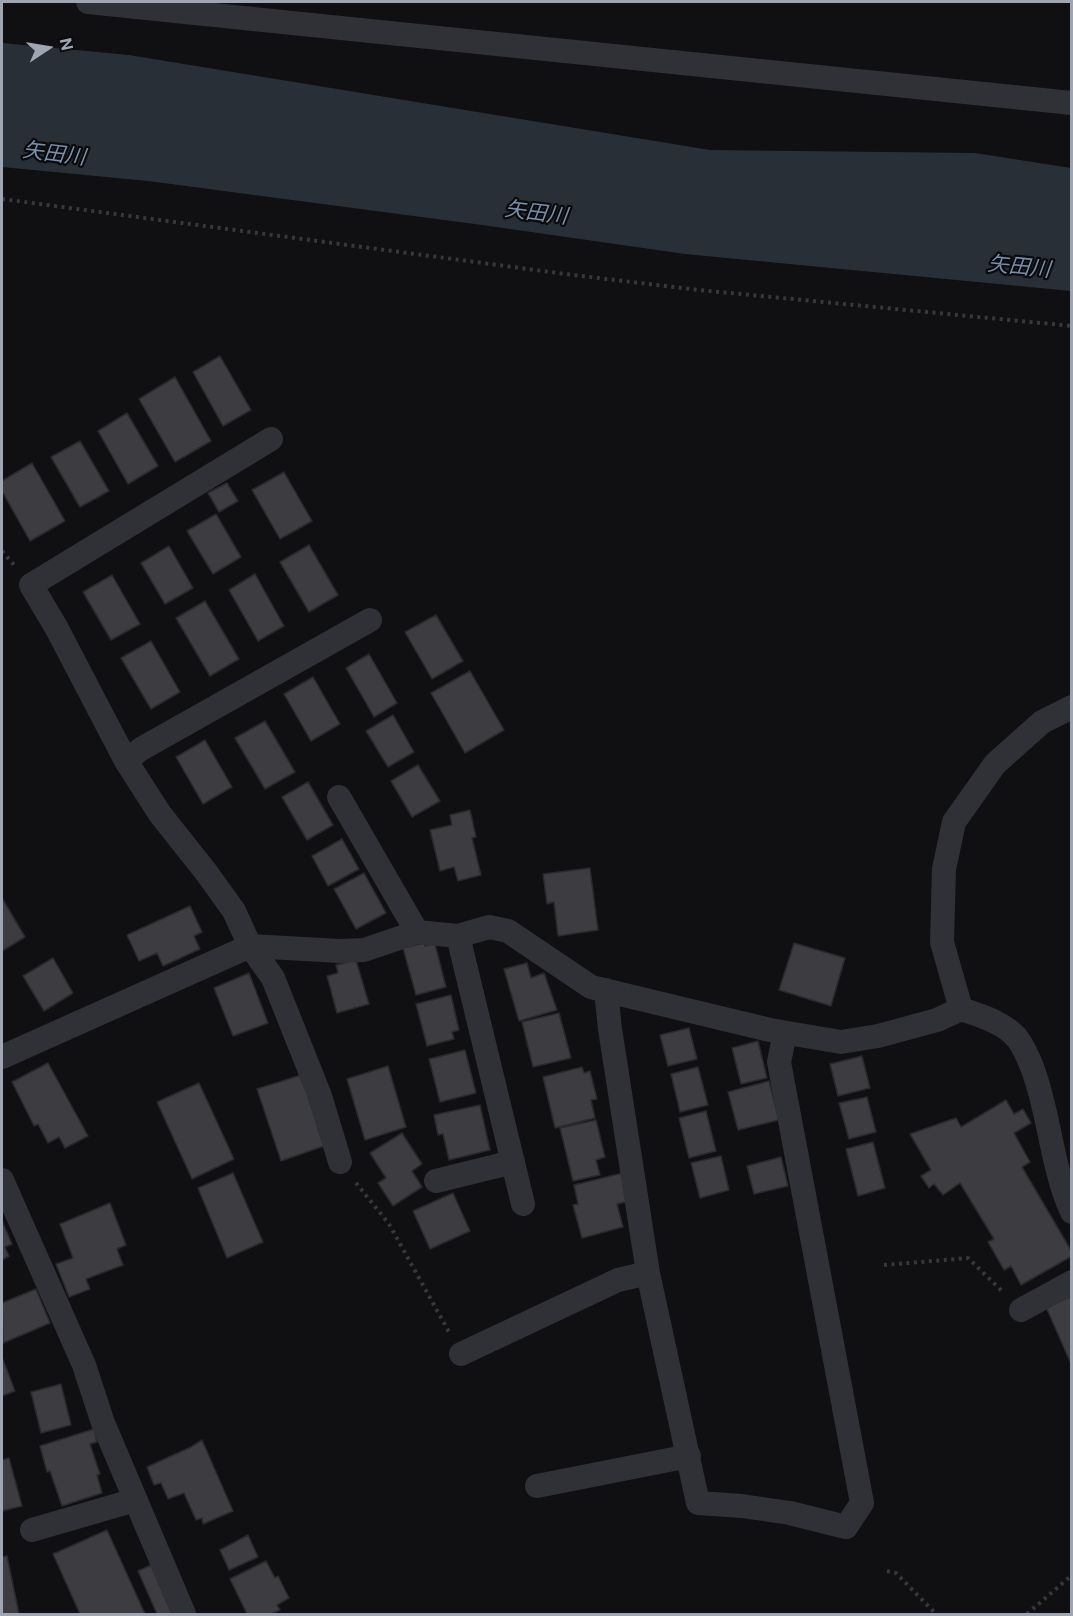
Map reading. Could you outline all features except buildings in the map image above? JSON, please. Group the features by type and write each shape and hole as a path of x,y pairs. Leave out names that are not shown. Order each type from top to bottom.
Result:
{"street":[{"path":"88,2 1071,103"},
{"path":"271,439 31,585 56,627 126,761 160,814 234,911 250,946 273,978 321,1095 340,1162"},
{"path":"126,761 141,749 370,620"},
{"path":"961,1009 942,942 944,869 954,822 995,764 1042,722 1071,707"},
{"path":"339,797 417,932"},
{"path":"2,1057 250,946 339,951 364,950 417,932 458,936 489,927 508,931 591,987 785,1033 841,1042 879,1036 937,1020 961,1009 996,1022 1017,1037 1037,1081 1062,1192 1071,1212"},
{"path":"458,936 523,1204"},
{"path":"606,990 648,1273 698,1503 790,1513 846,1527 862,1503 779,1062 785,1033"},
{"path":"436,1180 513,1162"},
{"path":"2,1180 84,1365 103,1423 184,1614"},
{"path":"460,1354 618,1280 648,1273"},
{"path":"1021,1310 1071,1282"},
{"path":"537,1486 689,1455"},
{"path":"32,1530 135,1500"}],"path":[{"path":"2,199 573,275 711,291 1071,326"},
{"path":"340,1162 389,1224 460,1354"},
{"path":"884,1265 968,1258 1021,1310"},
{"path":"888,1571 896,1573 936,1614"},
{"path":"1027,1614 1071,1575"}],"water":[{"name":"矢田川","path":"2,43 129,55 710,150 975,153 1071,168 1071,291 685,254 148,181 2,167"}]}
